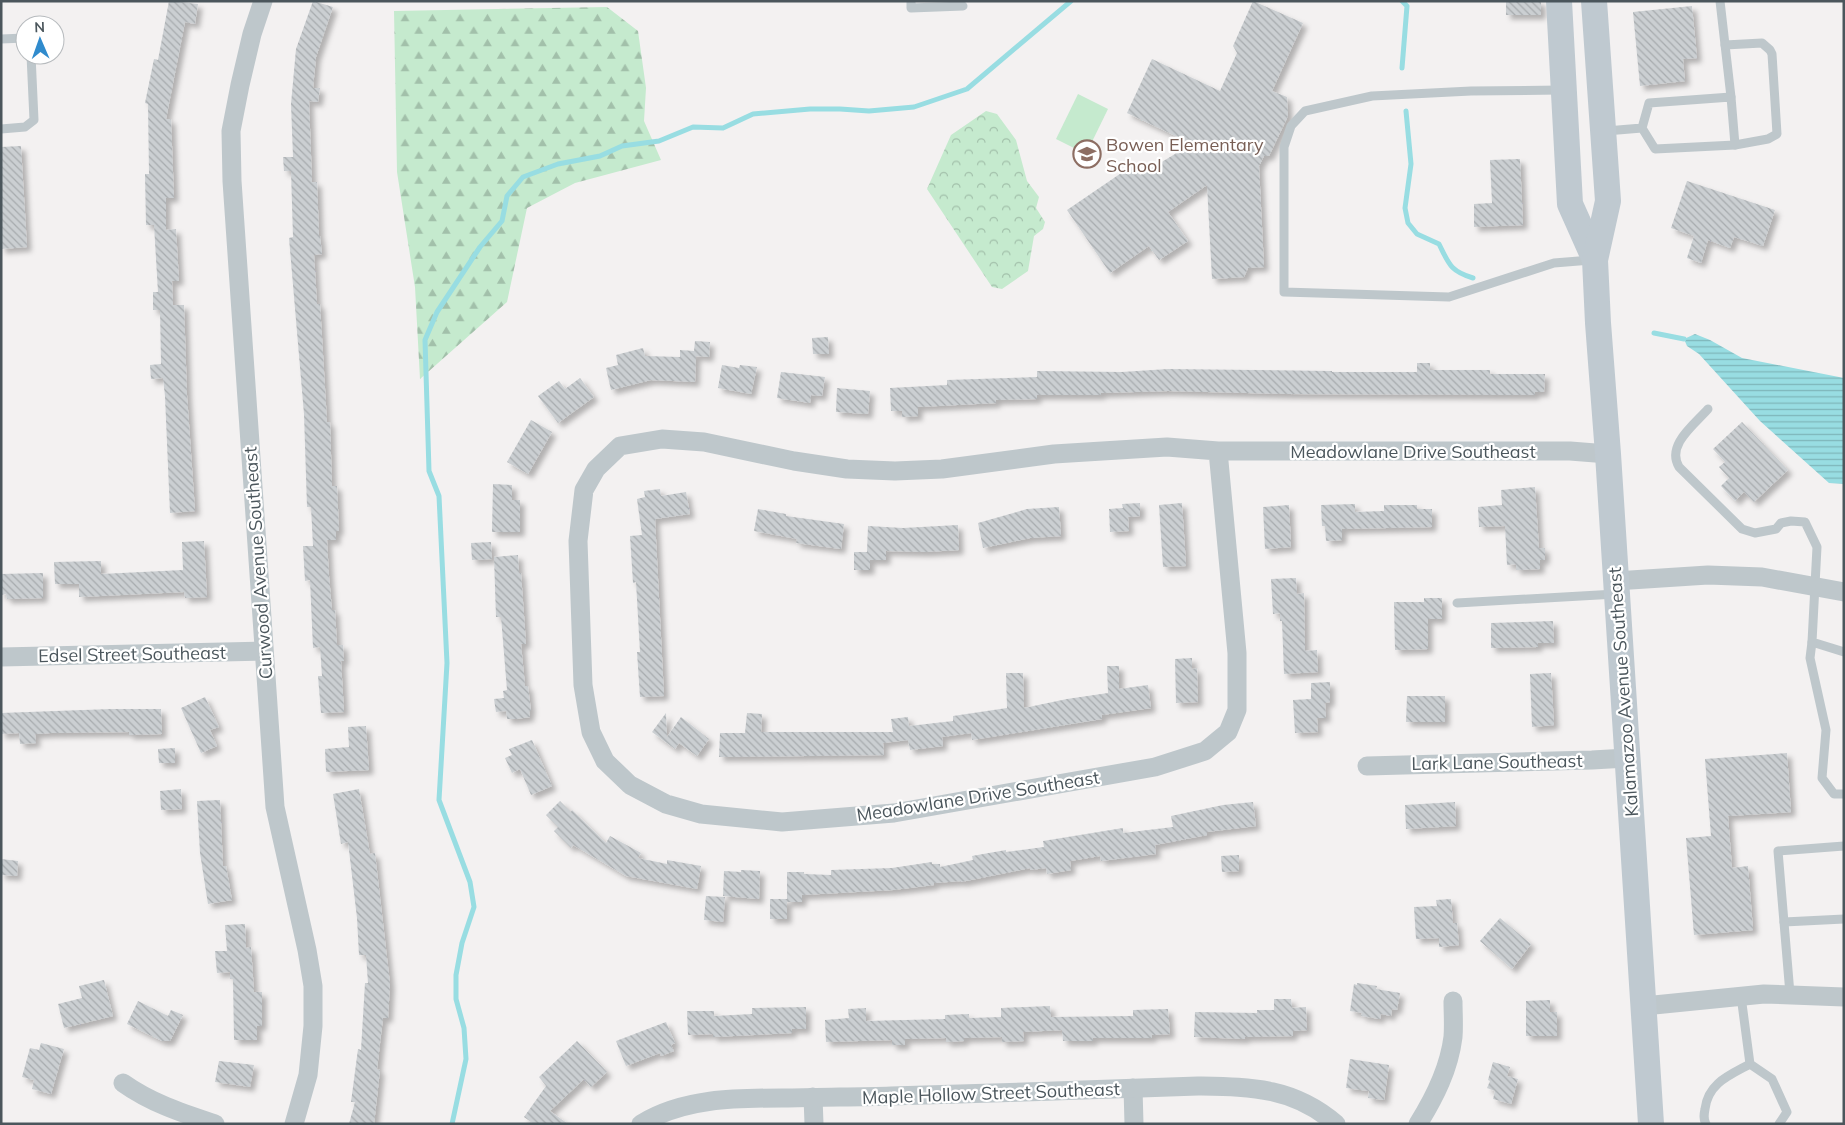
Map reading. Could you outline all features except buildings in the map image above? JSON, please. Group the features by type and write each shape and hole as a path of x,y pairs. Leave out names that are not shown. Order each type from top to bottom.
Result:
{"main road":[{"name":"Kalamazoo Avenue Southeast","path":"1559,1 1570,204 1595,260"},
{"name":"Kalamazoo Avenue Southeast","path":"1594,1 1608,201 1595,260 1651,1124"},
{"path":"1565,119 1579,162 1584,165 1606,165"}],"street":[{"name":"Curwood Avenue Southeast","path":"263,1 246,60 231,131 232,182 263,651 276,807 308,950 313,986 313,1026 308,1075 294,1124"},
{"name":"Meadowlane Drive Southeast","path":"1218,451 1237,653 1238,710 1228,732 1206,751 1155,767 894,813 782,822 702,814 666,804 630,785 605,761 591,732 583,685 578,541 584,490 596,469 620,446 662,439 704,442 847,470 895,472 942,469 1063,453 1167,447 1218,451 1560,451 1608,454"},
{"path":"1616,587 1708,575 1762,577 1844,592"},
{"name":"Edsel Street Southeast","path":"1,657 263,651"},
{"name":"Lark Lane Southeast","path":"1367,766 1627,758"},
{"path":"1644,1006 1764,994 1844,997"},
{"path":"1418,1124 1436,1094 1449,1058 1453,1036 1453,1001"},
{"path":"123,1083 141,1096 215,1124"},
{"name":"Maple Hollow Street Southeast","path":"641,1124 671,1110 706,1102 747,1098 813,1098 1198,1086 1260,1089 1293,1098 1329,1118 1336,1124"},
{"path":"1133,1088 1134,1124"},
{"path":"813,1098 814,1124"}],"lane":[{"path":"910,1 911,8 963,6"},
{"path":"1720,1 1735,144"},
{"path":"1,38 15,38"},
{"path":"1725,45 1762,43 1766,45 1772,54 1777,134 1762,141 1655,149 1642,128 1649,103 1731,97"},
{"path":"1,129 26,127 34,120 31,65"},
{"path":"1563,90 1471,91 1372,96 1305,111 1291,126 1284,147 1284,292 1449,297 1554,263 1595,260"},
{"path":"1603,132 1642,128"},
{"path":"1708,409 1679,441 1675,452 1676,460 1680,467 1742,529 1755,533 1776,529 1781,522 1805,522 1818,547 1810,658 1826,730 1822,778 1834,794 1844,794"},
{"path":"1457,603 1616,587"},
{"path":"1812,642 1844,652"},
{"path":"1790,994 1778,851 1844,846"},
{"path":"1784,922 1844,919"},
{"path":"1741,996 1750,1064 1772,1080 1787,1112 1779,1124"},
{"path":"1706,1124 1703,1120 1706,1100 1719,1081 1750,1064"}],"green space":[{"path":"607,7 638,31 646,88 644,121 661,160 575,183 527,208 507,302 420,379 415,287 397,172 394,11"},
{"path":"1078,94 1108,109 1086,154 1056,139"},
{"path":"986,111 997,114 1016,140 1027,181 1039,197 1036,208 1045,222 1043,229 1034,236 1028,271 1002,289 992,287 927,189 951,135"}],"water":[{"path":"1695,334 1742,358 1844,378 1844,484 1829,483 1760,421 1699,354 1687,346 1684,339"}],"waterway":[{"path":"452,1124 466,1059 464,1028 456,999 456,975 462,943 474,907 470,882 439,800 447,663 439,496 429,471 425,340 437,312 480,247 502,221 507,196 523,177 558,164 600,156 622,146 659,141 693,127 723,128 753,114 810,109 869,111 914,107 967,89 1071,1"},
{"path":"1402,1 1407,6 1402,68"},
{"path":"1406,111 1411,164 1405,208 1408,223 1417,234 1439,244 1448,262 1459,273 1473,278"},
{"path":"1654,333 1684,339"}],"place":[{"name":"Bowen Elementary School","path":"1087,154"}]}
